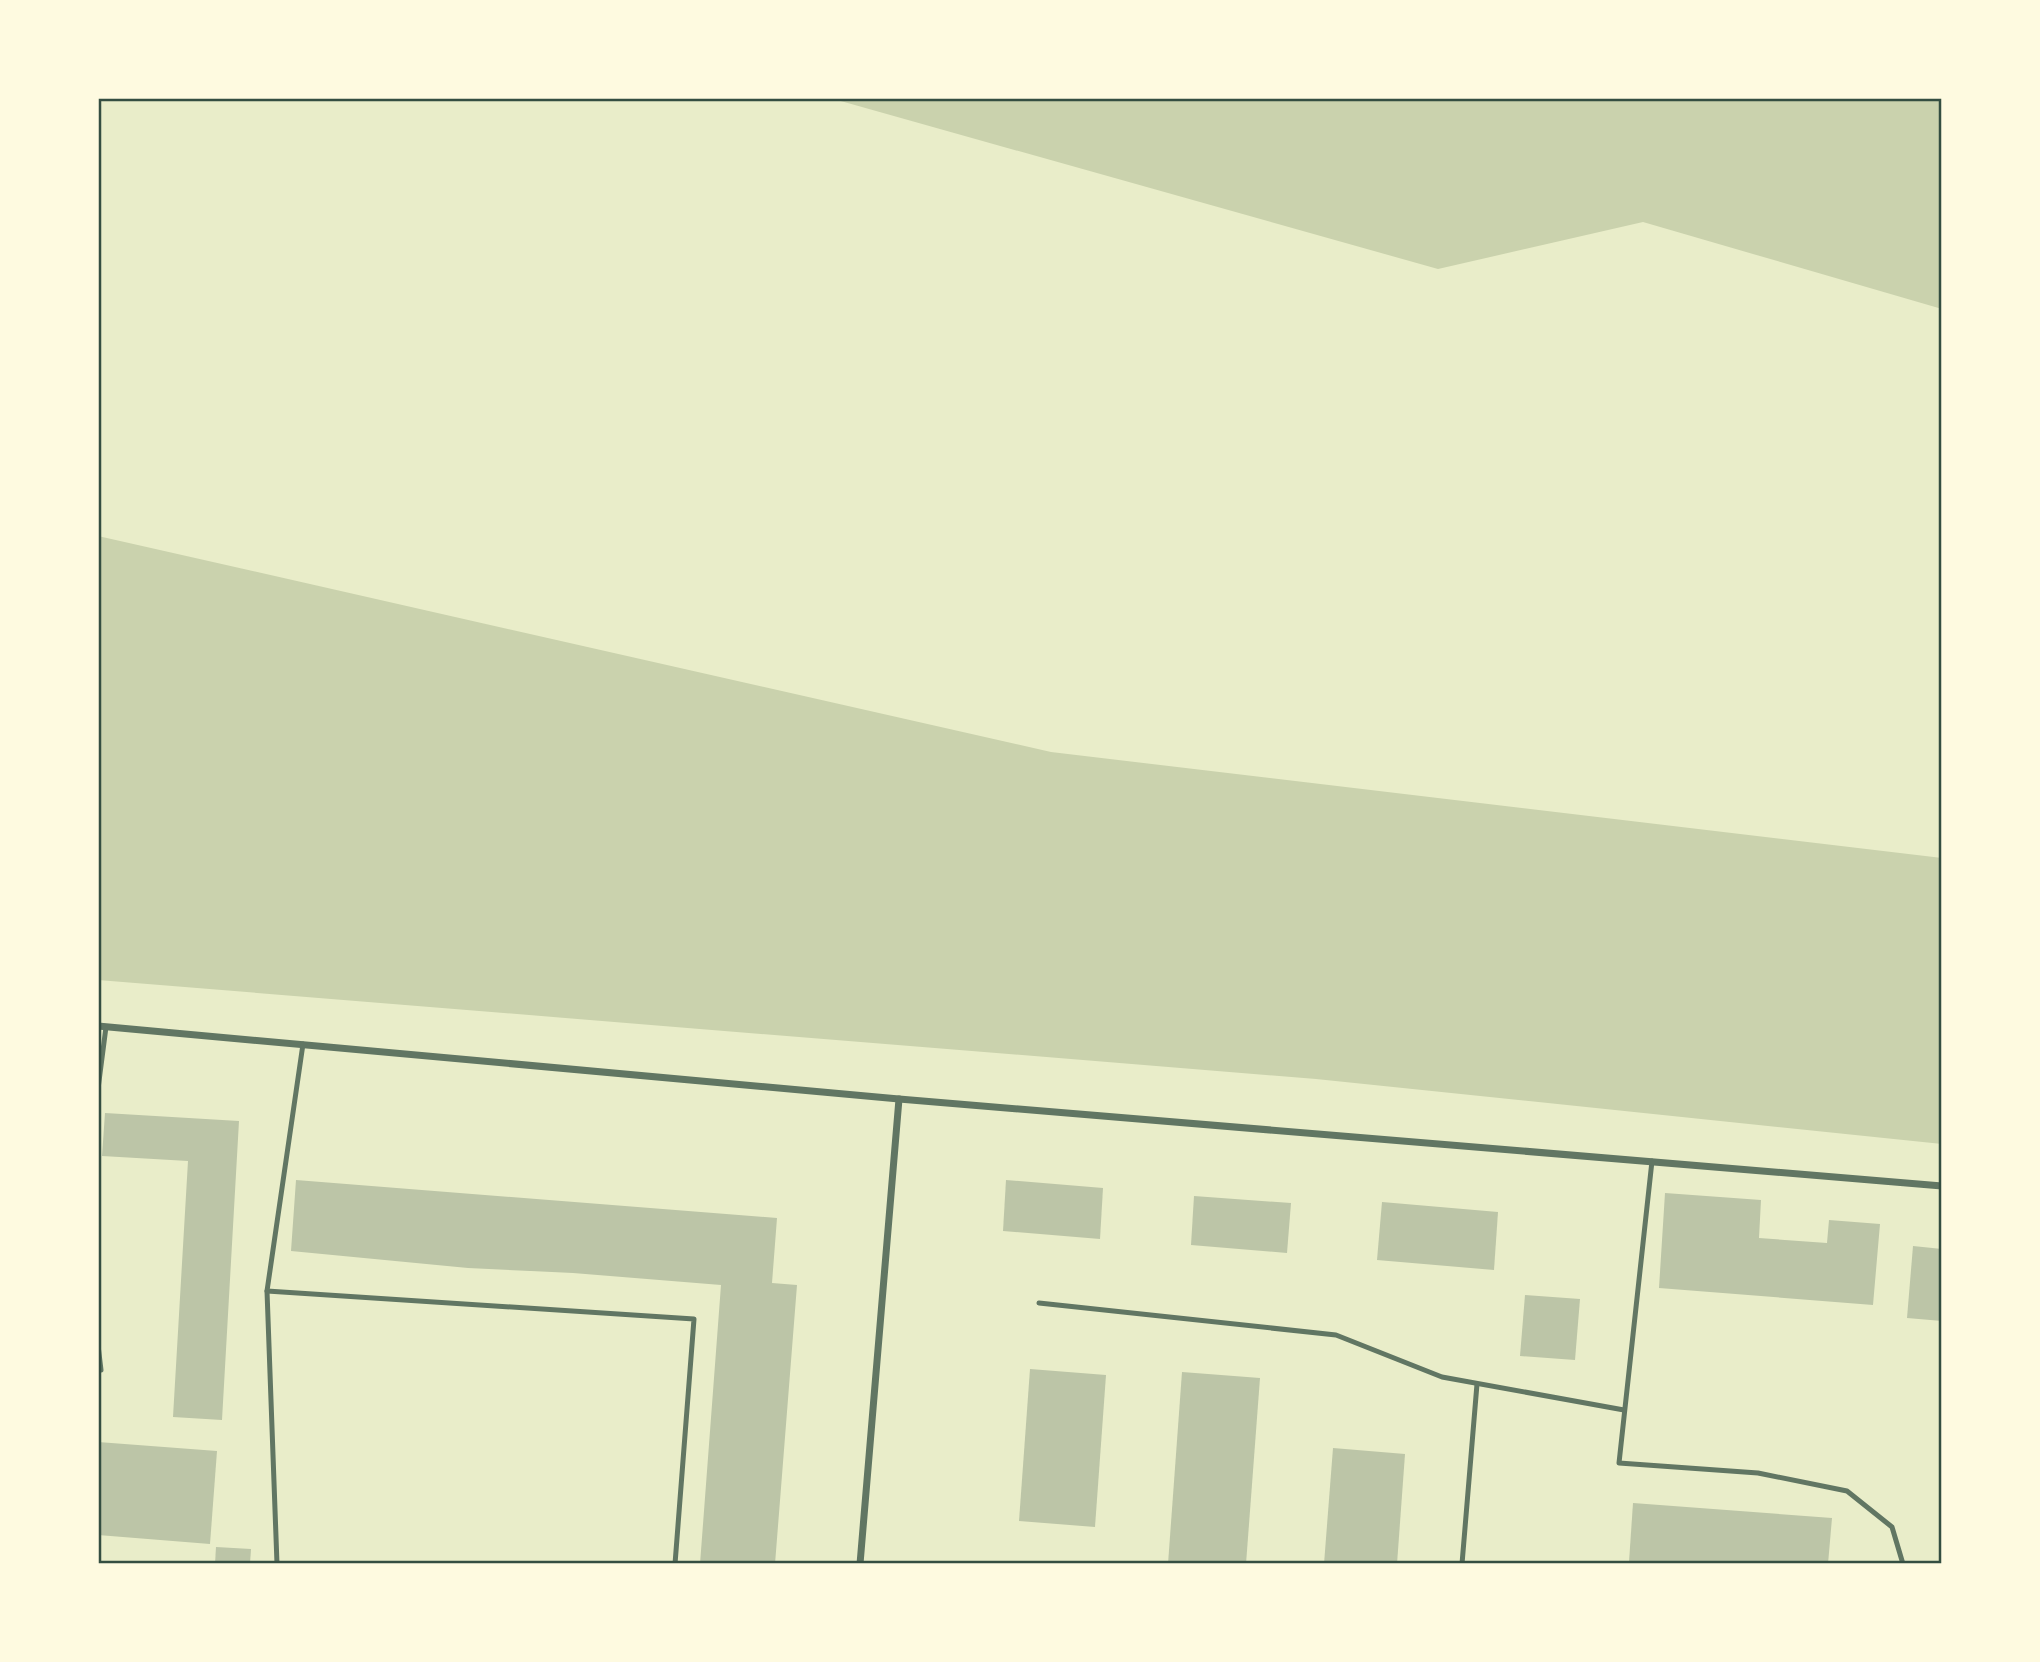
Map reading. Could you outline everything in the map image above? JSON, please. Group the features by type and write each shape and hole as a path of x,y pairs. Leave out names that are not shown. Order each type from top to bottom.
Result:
{"street":[{"path":"102,1027 899,1099 1942,1186"},
{"path":"860,1564 899,1099"}],"lane":[{"path":"98,1089 102,1027"},
{"path":"277,1564 267,1291 303,1044"},
{"path":"1652,1161 1619,1463 1758,1473 1847,1491 1892,1527 1903,1564"},
{"path":"267,1291 694,1319 675,1564"},
{"path":"1039,1303 1336,1335 1442,1377 1624,1410"},
{"path":"98,1345 101,1370"},
{"path":"1462,1564 1477,1384"}],"green space":[{"path":"830,98 1942,98 1942,309 1643,222 1438,269"},
{"path":"98,536 1051,752 1942,858 1942,1144 1316,1079 98,980"}],"building":[{"path":"105,1113 239,1121 222,1420 173,1417 188,1161 102,1156"},
{"path":"296,1180 777,1218 772,1283 797,1285 775,1564 700,1564 721,1285 468,1268 291,1251"},
{"path":"1006,1180 1103,1188 1100,1239 1003,1231"},
{"path":"1665,1193 1761,1200 1759,1238 1827,1243 1829,1220 1880,1224 1873,1305 1659,1288"},
{"path":"1194,1196 1291,1203 1287,1253 1191,1245"},
{"path":"1382,1202 1498,1212 1494,1270 1377,1260"},
{"path":"1913,1246 1942,1249 1942,1321 1907,1318"},
{"path":"1525,1295 1580,1299 1575,1360 1520,1356"},
{"path":"1030,1369 1106,1375 1095,1527 1019,1521"},
{"path":"1182,1372 1260,1378 1246,1564 1168,1564"},
{"path":"98,1442 217,1451 210,1544 98,1535"},
{"path":"1333,1448 1405,1454 1397,1564 1324,1564"},
{"path":"1633,1503 1832,1518 1828,1564 1629,1562"},
{"path":"216,1547 251,1549 250,1564 215,1564"}]}
